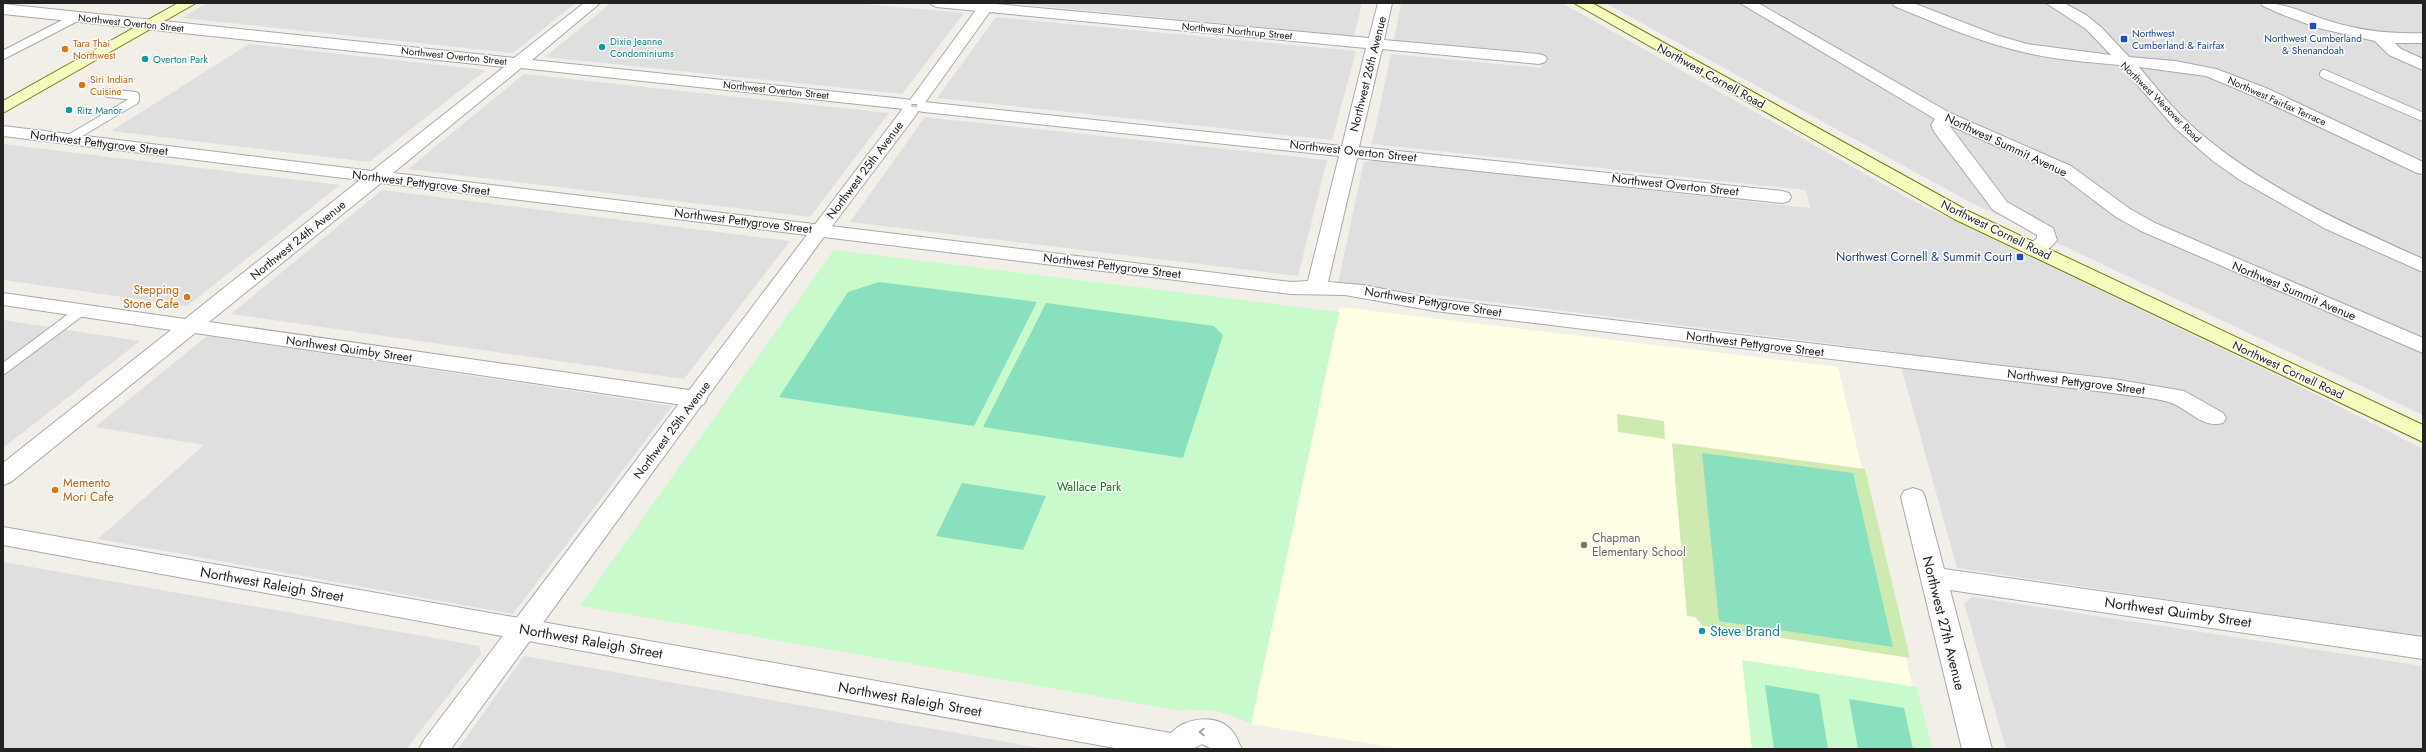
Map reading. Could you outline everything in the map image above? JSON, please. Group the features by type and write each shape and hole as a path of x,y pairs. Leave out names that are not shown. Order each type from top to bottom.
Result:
{"main road":[{"path":"3,108 189,3"},
{"name":"Northwest Cornell Road","path":"1581,3 1961,215 2423,434"}],"street":[{"name":"Northwest 24th Avenue","path":"3,476 593,3"},
{"name":"Northwest Northrup Street","path":"936,3 987,5 1538,59"},
{"name":"Northwest 26th Avenue","path":"1317,286 1385,3"},
{"name":"Northwest Summit Avenue","path":"1747,3 1944,117 2065,170 2123,213 2181,243 2423,346"},
{"name":"Northwest Westover Road","path":"1899,3 2006,44 2045,52 2122,61 2194,138 2245,174 2333,224 2423,266"},
{"path":"2053,3 2080,17 2096,30 2122,61"},
{"path":"2268,3 2325,25 2378,35 2423,38"},
{"name":"Northwest 25th Avenue","path":"434,749 696,399 819,230 914,106 987,5"},
{"name":"Northwest Overton Street","path":"3,9 1782,197"},
{"path":"2378,35 2395,52 2423,66"},
{"name":"Northwest Fairfax Terrace","path":"2122,61 2199,70 2224,77 2260,92 2423,169"},
{"path":"1944,117 1940,125 1944,133 2000,206 2046,232 2047,240 2034,250"},
{"name":"Northwest Pettygrove Street","path":"3,131 1291,288 1317,286 1482,311 2128,388 2176,396 2214,418"},
{"name":"Northwest Quimby Street","path":"3,299 696,399"},
{"name":"Northwest 27th Avenue","path":"1913,496 1932,577 1977,749"},
{"name":"Northwest Raleigh Street","path":"3,536 1178,748"},
{"name":"Northwest Quimby Street","path":"1932,577 2423,648"},
{"path":"1178,748 1187,736 1202,731 1217,735 1224,742 1227,749"}],"lane":[{"path":"3,55 77,17"},
{"path":"2324,74 2423,118"},
{"path":"69,139 135,100 135,96 108,93"},
{"path":"3,369 82,310"}],"shaded area":[{"path":"207,3 576,3 513,53 182,18"},
{"path":"611,3 854,3 964,13 902,94 545,57"},
{"path":"1009,3 1362,3 1354,36"},
{"path":"1401,3 1562,3 1915,202 2291,382 2423,449 2423,637 1957,568 1897,352 1338,283 1364,162 1375,160 1810,208 1806,190 1372,144 1391,54 1541,68 1541,53 1394,40"},
{"path":"1605,3 2423,3 2423,415 1970,202"},
{"path":"996,17 1356,51 1332,140 937,98"},
{"path":"249,44 486,70 369,162 111,131"},
{"path":"524,74 889,113 810,217 408,169"},
{"path":"925,117 1327,160 1298,276 850,222"},
{"path":"3,144 340,185 187,306 3,280"},
{"path":"382,190 790,241 684,379 231,314"},
{"name":"Chapman Elementary School","path":"1340,307 1838,367 1927,749 1403,749 1251,724"},
{"path":"3,320 140,341 3,448"},
{"path":"207,336 672,406 513,614 98,539 204,445 95,427"},
{"path":"3,562 479,646 481,654 406,749 3,749"},
{"path":"1973,597 2423,666 2423,749 2006,749 1964,603"},
{"path":"524,656 1046,749 458,749"}],"green space":[{"name":"Wallace Park","path":"834,250 1339,312 1251,724 1233,716 1210,710 1182,711 580,606"},
{"path":"879,282 1037,302 974,426 779,397 848,292"},
{"path":"1046,303 1214,326 1223,335 1183,458 983,427"},
{"path":"1617,414 1664,421 1665,439 1618,432"},
{"path":"1672,443 1865,469 1910,658 1703,626 1695,617 1687,616"},
{"path":"1702,453 1853,473 1893,647 1719,621"},
{"path":"962,483 1046,496 1023,550 936,536"},
{"path":"1742,660 1917,687 1932,749 1752,749"},
{"path":"1765,685 1819,694 1828,749 1774,749"},
{"path":"1849,699 1904,708 1913,749 1858,749"}],"place":[{"name":"Northwest Cumberland & Shenandoah","path":"2313,26"},
{"name":"Northwest Cumberland & Fairfax","path":"2124,39"},
{"name":"Dixie Jeanne Condominiums","path":"602,47"},
{"name":"Tara Thai Northwest","path":"65,49"},
{"name":"Overton Park","path":"145,59"},
{"name":"Siri Indian Cuisine","path":"82,85"},
{"name":"Ritz Manor","path":"69,110"},
{"name":"Northwest Cornell & Summit Court","path":"2020,257"},
{"name":"Stepping Stone Cafe","path":"187,297"},
{"name":"Memento Mori Cafe","path":"55,490"},
{"name":"Chapman Elementary School","path":"1584,545"},
{"name":"Steve Brand","path":"1702,631"}]}
